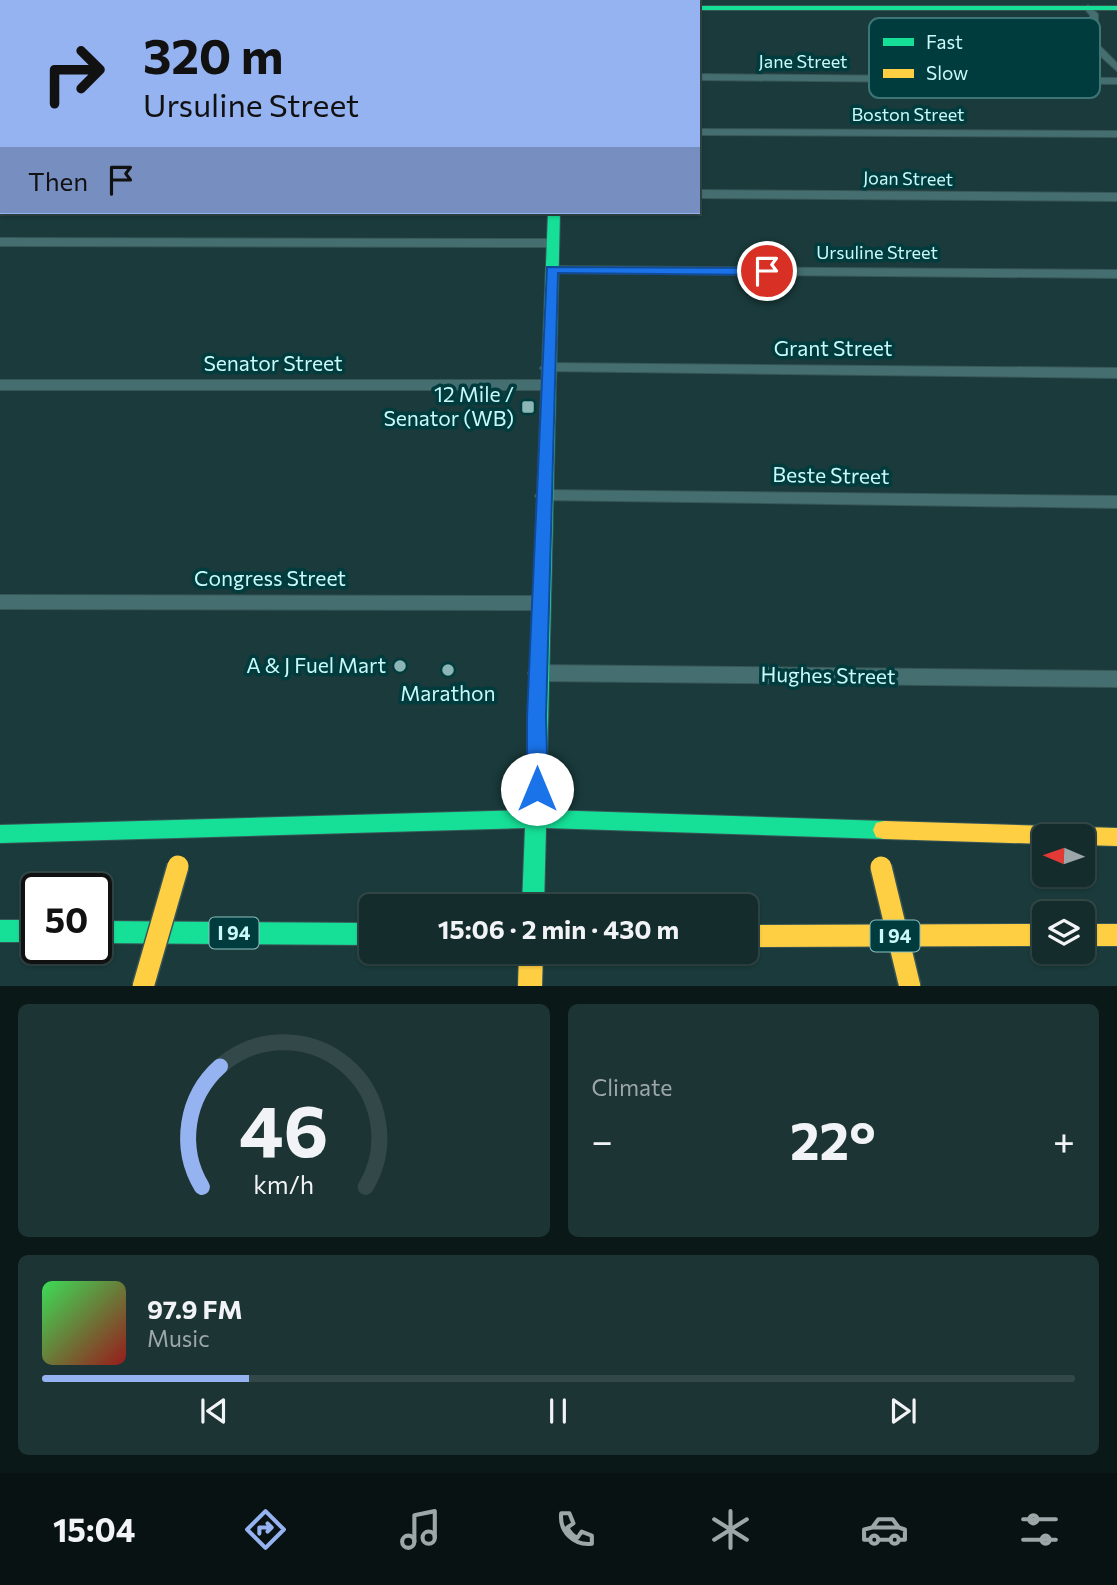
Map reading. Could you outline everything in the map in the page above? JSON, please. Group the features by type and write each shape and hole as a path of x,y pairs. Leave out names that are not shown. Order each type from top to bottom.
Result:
{"main road":[{"path":"700,8 815,4 998,4 1117,8"},
{"path":"533,894 554,214"},
{"path":"0,834 536,819 1117,837"},
{"path":"143,986 178,866 190,846 215,827"},
{"path":"842,827 875,856 909,986"},
{"path":"0,931 21,931"},
{"name":"I 94","path":"112,932 359,933"},
{"name":"I 94","path":"758,936 1032,935"},
{"path":"1095,935 1117,935"},
{"path":"530,986 531,964"}],"street":[{"path":"1088,8 1094,14 1094,18"},
{"path":"1100,52 1117,68"},
{"name":"Jane Street","path":"700,77 869,79"},
{"name":"Boston Street","path":"700,132 1117,134"},
{"name":"Joan Street","path":"700,194 1117,197"},
{"path":"0,242 552,243"},
{"name":"Ursuline Street","path":"552,270 1117,274"},
{"name":"Grant Street","path":"548,368 1117,373"},
{"name":"Senator Street","path":"0,385 547,385"},
{"name":"Beste Street","path":"544,496 1117,502"},
{"name":"Congress Street","path":"0,601 540,603"},
{"name":"Hughes Street","path":"538,673 1117,679"}],"traffic: fast":[{"path":"700,8 1117,8"},
{"path":"533,894 554,214"},
{"path":"0,834 536,819 884,830"},
{"path":"0,931 21,931"},
{"path":"112,932 359,934"}],"traffic: slow":[{"path":"884,830 1117,837"},
{"path":"143,986 178,866"},
{"path":"881,867 910,986"},
{"path":"758,936 1032,935"},
{"path":"1095,935 1117,935"},
{"path":"530,986 531,964"}],"place":[{"name":"12 Mile / Senator (WB)","path":"528,407"},
{"name":"A & J Fuel Mart","path":"400,666"},
{"name":"Marathon","path":"448,670"}],"route":[{"path":"537,789 552,270 767,271"}]}
